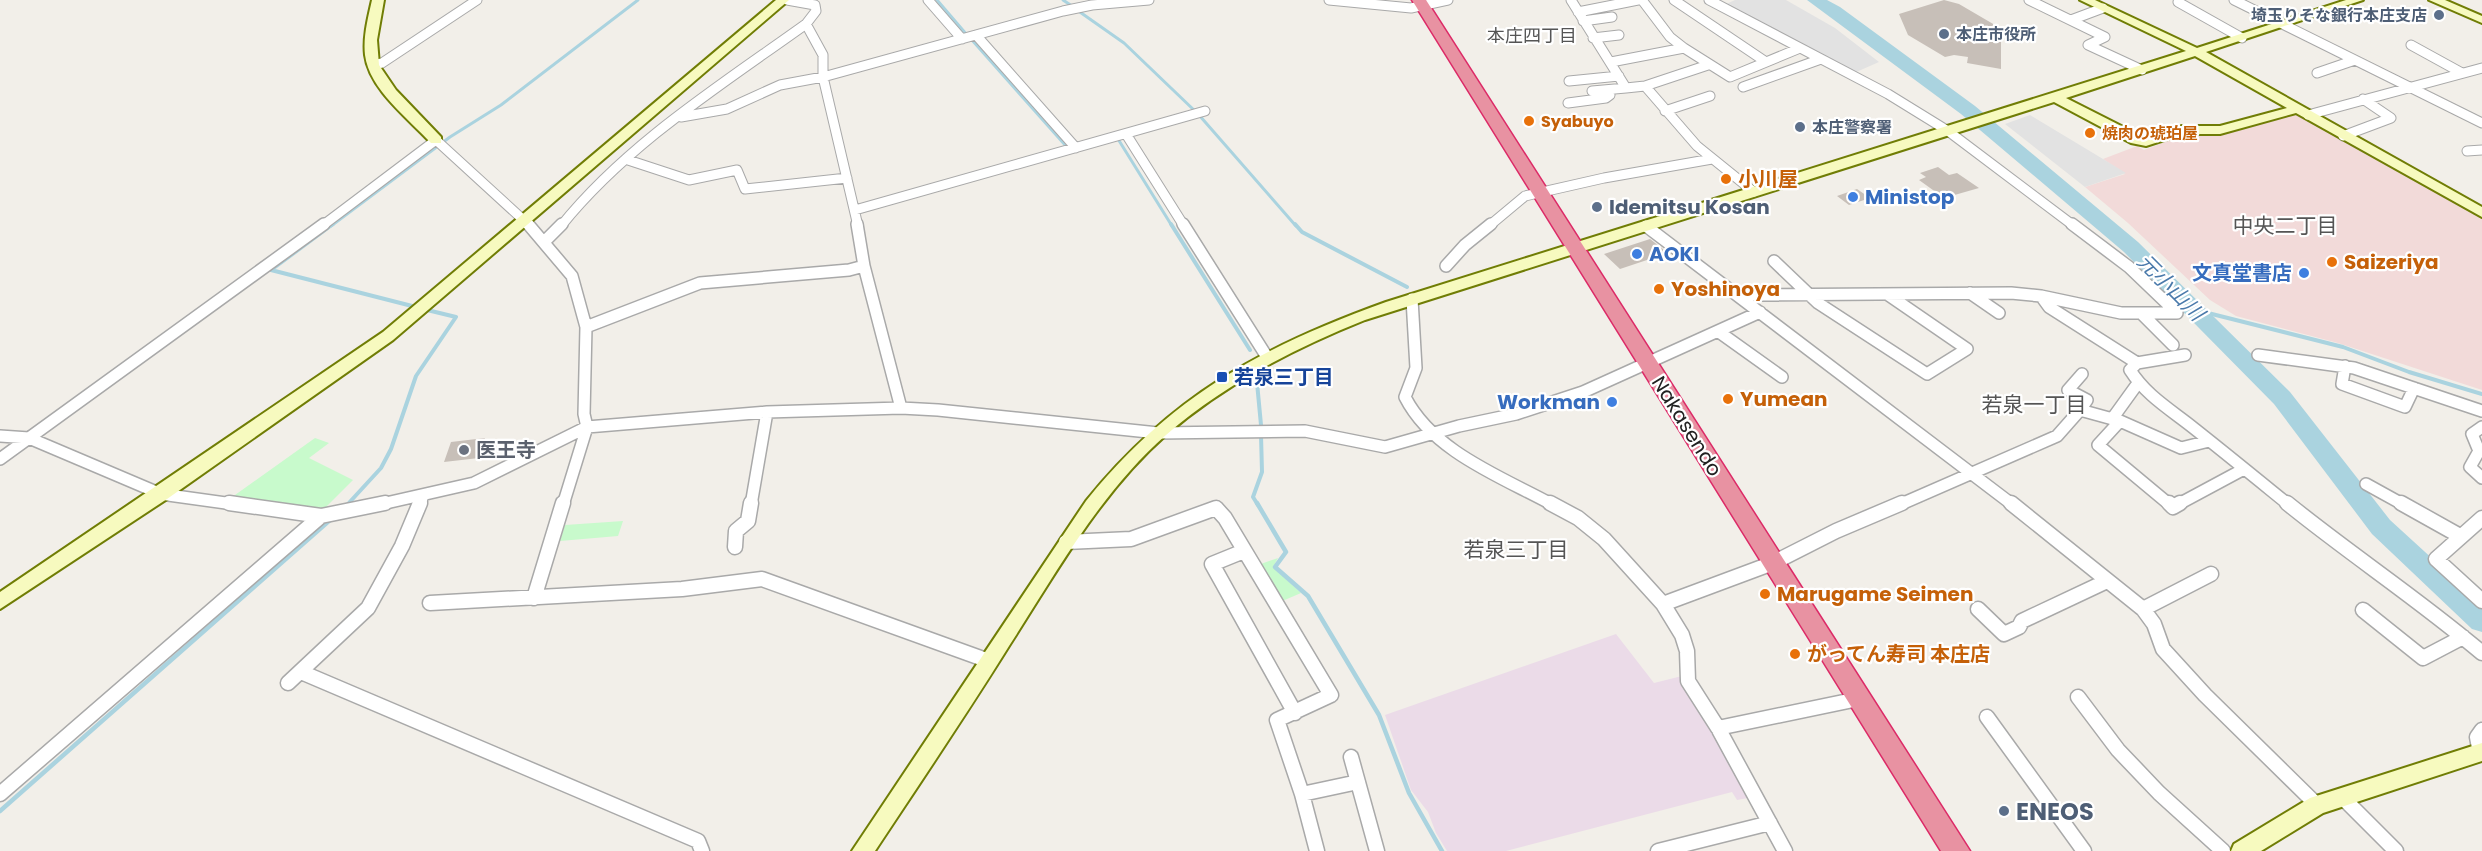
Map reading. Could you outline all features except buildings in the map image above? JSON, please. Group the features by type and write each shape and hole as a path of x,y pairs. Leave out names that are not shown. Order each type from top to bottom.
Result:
{"highway":[{"name":"Nakasendo","path":"1421,3 1956,851"}],"street":[{"path":"378,0 371,33 373,65 388,87 436,140 525,220 572,276 586,327 584,414 587,427 534,598"},
{"path":"373,65 382,63 477,0"},
{"path":"0,602 161,494 388,336 785,0 815,5 816,11 806,24 681,117 588,193 572,211 560,231 544,242"},
{"path":"928,0 962,39"},
{"path":"681,117 721,111 780,85 824,77 1092,5 1149,0"},
{"path":"1329,0 1411,8 1421,3 1448,0"},
{"path":"1571,0 1626,88"},
{"path":"1578,12 1640,0 1670,37 1730,77 1800,48"},
{"path":"1674,0 1766,62"},
{"path":"1709,0 1888,94 1948,131 2129,267 2177,313 2143,315 2102,311 2041,296 1970,293 1738,295"},
{"path":"2029,0 2105,37 2088,45 2142,70"},
{"path":"2086,0 2197,52 2343,136 2479,209"},
{"path":"2234,0 2482,123"},
{"path":"864,851 1089,508 1158,433 1201,399 1267,357 1333,326 1412,299 2142,70 2357,0"},
{"path":"2434,0 2482,20"},
{"path":"2178,2 2242,38"},
{"path":"2071,20 2103,8"},
{"path":"1583,21 1612,17"},
{"path":"806,24 824,51 826,67 824,77 855,210 864,266 901,408"},
{"path":"976,35 1076,148"},
{"path":"1593,38 1619,35"},
{"path":"2411,45 2462,73"},
{"path":"1611,62 1684,48"},
{"path":"1743,87 1821,59"},
{"path":"2317,73 2355,60"},
{"path":"1592,91 1645,86 1708,64"},
{"path":"2055,97 2136,140 2146,142 2174,131 2220,130 2363,99 2482,68"},
{"path":"1569,81 1619,76"},
{"path":"1645,86 1665,111 1712,159 1754,192"},
{"path":"1568,103 1606,98 1610,95 1606,90"},
{"path":"1665,111 1710,96"},
{"path":"2343,136 2391,118 2363,99"},
{"path":"855,210 1205,111"},
{"path":"1126,134 1267,357"},
{"path":"0,459 230,294 436,140"},
{"path":"2468,151 2482,150"},
{"path":"1446,266 1465,245 1520,199 1604,178 1690,165 1712,159"},
{"path":"628,160 690,180 737,170 745,189 847,178"},
{"path":"1646,226 1973,473 2143,609 2154,624 2163,649 2205,696 2317,805"},
{"path":"1774,261 1809,294 1927,374 1967,349 1887,294"},
{"path":"586,327 639,309 679,288 700,283 864,266"},
{"path":"1970,293 1999,313"},
{"path":"2041,296 2049,307 2137,363"},
{"path":"1412,299 1416,368 1408,384 1406,397 1413,413 1432,433 1469,460 1578,518 1604,539 1663,604 1682,635 1687,651 1688,681 1718,728 1785,851"},
{"path":"0,436 29,438 161,494 321,516 423,496 474,483 587,427 767,412 901,408 1158,433 1305,431 1385,447 1432,433 1516,414 1583,392 1760,312"},
{"path":"2143,315 2173,345"},
{"path":"1719,332 1782,377"},
{"path":"2185,355 2137,363 2130,370 2138,383 2162,406 2334,541 2428,608 2482,654"},
{"path":"2258,355 2345,366 2482,411"},
{"path":"2345,366 2342,384 2405,407 2414,388"},
{"path":"1663,604 1773,562 1836,531 2057,436 2087,400 2068,390 2082,374"},
{"path":"2138,383 2098,445 2173,507 2244,469"},
{"path":"2080,410 2116,420 2181,448 2209,441"},
{"path":"735,547 736,531 748,521 767,412"},
{"path":"2482,427 2472,434 2479,451 2470,467 2482,478"},
{"path":"2366,483 2460,536"},
{"path":"423,496 402,546 368,608 294,677 698,842 702,851"},
{"path":"1066,542 1131,539 1216,508 1225,518 1331,695 1277,720 1302,794 1317,851"},
{"path":"0,794 200,624 321,516"},
{"path":"2482,518 2436,559 2482,601"},
{"path":"1244,551 1212,564 1294,713"},
{"path":"2143,609 2211,574"},
{"path":"430,603 682,589 762,579 989,661"},
{"path":"1978,609 2004,634 2019,627 2022,621 2107,581"},
{"path":"2363,610 2422,658 2463,637"},
{"path":"2078,697 2118,750 2159,793 2223,851"},
{"path":"1718,728 1858,699"},
{"path":"1987,717 2084,851"},
{"path":"2242,851 2317,805 2481,753 2477,737 2482,730"},
{"path":"1351,757 1377,851"},
{"path":"1302,794 1358,782"},
{"path":"2341,796 2396,851"},
{"path":"1658,851 1770,823"}],"shaded area":[{"path":"1735,0 1786,0 1835,28 1879,62 1854,73 1724,5"},
{"path":"2298,114 2482,216 2482,390 2338,343 2236,316 2210,300 2128,223 2085,187 2125,174 2103,159 2137,146 2144,150 2184,135 2225,134"},
{"path":"2030,115 2126,173 2085,187 2005,124"},
{"path":"1616,634 1654,683 1682,676 1748,798 1737,800 1732,792 1506,851 1447,851 1436,833 1428,812 1411,790 1385,715"}],"green space":[{"path":"315,438 329,443 309,458 353,480 325,508 315,513 228,500"},
{"path":"623,521 618,536 560,541 565,525"},
{"path":"1278,558 1273,567 1301,593 1280,602 1258,565"}],"waterway":[{"path":"331,226 450,137 501,105 638,0"},
{"path":"937,0 967,35"},
{"path":"1063,0 1072,6"},
{"name":"元小山川","path":"1815,0 1834,11 1968,110 2131,247 2282,398 2381,527 2482,621"},
{"path":"1077,10 1124,43 1196,112"},
{"path":"972,40 1066,146"},
{"path":"1199,115 1296,226"},
{"path":"1118,139 1172,226"},
{"path":"333,224 271,270 416,307"},
{"path":"1171,224 1250,350"},
{"path":"1295,224 1302,232 1407,287"},
{"path":"347,505 381,468 391,449 416,376 456,317 423,309"},
{"path":"2196,310 2343,347 2409,372 2482,394"},
{"path":"1256,372 1261,425"},
{"path":"1258,505 1253,497 1262,472 1261,435"},
{"path":"1257,503 1286,552 1275,567 1308,596 1379,715 1409,793 1442,851"},
{"path":"0,811 330,520"}],"place":[{"name":"埼玉りそな銀行本庄支店","path":"2439,15"},
{"name":"本庄市役所","path":"1944,34"},
{"name":"Syabuyo","path":"1529,121"},
{"name":"本庄警察署","path":"1800,127"},
{"name":"焼肉の琥珀屋","path":"2090,133"},
{"name":"小川屋","path":"1726,179"},
{"name":"Ministop","path":"1853,197"},
{"name":"Idemitsu Kosan","path":"1597,207"},
{"name":"AOKI","path":"1637,254"},
{"name":"Saizeriya","path":"2332,262"},
{"name":"文真堂書店","path":"2304,273"},
{"name":"Yoshinoya","path":"1659,289"},
{"name":"若泉三丁目","path":"1222,377"},
{"name":"Yumean","path":"1728,399"},
{"name":"Workman","path":"1612,402"},
{"name":"医王寺","path":"464,450"},
{"name":"Marugame Seimen","path":"1765,594"},
{"name":"がってん寿司 本庄店","path":"1795,654"},
{"name":"ENEOS","path":"2004,811"}],"district":[{"name":"本庄四丁目","path":"1532,35"},
{"name":"中央二丁目","path":"2285,225"},
{"name":"若泉一丁目","path":"2034,404"},
{"name":"若泉三丁目","path":"1516,549"}]}
